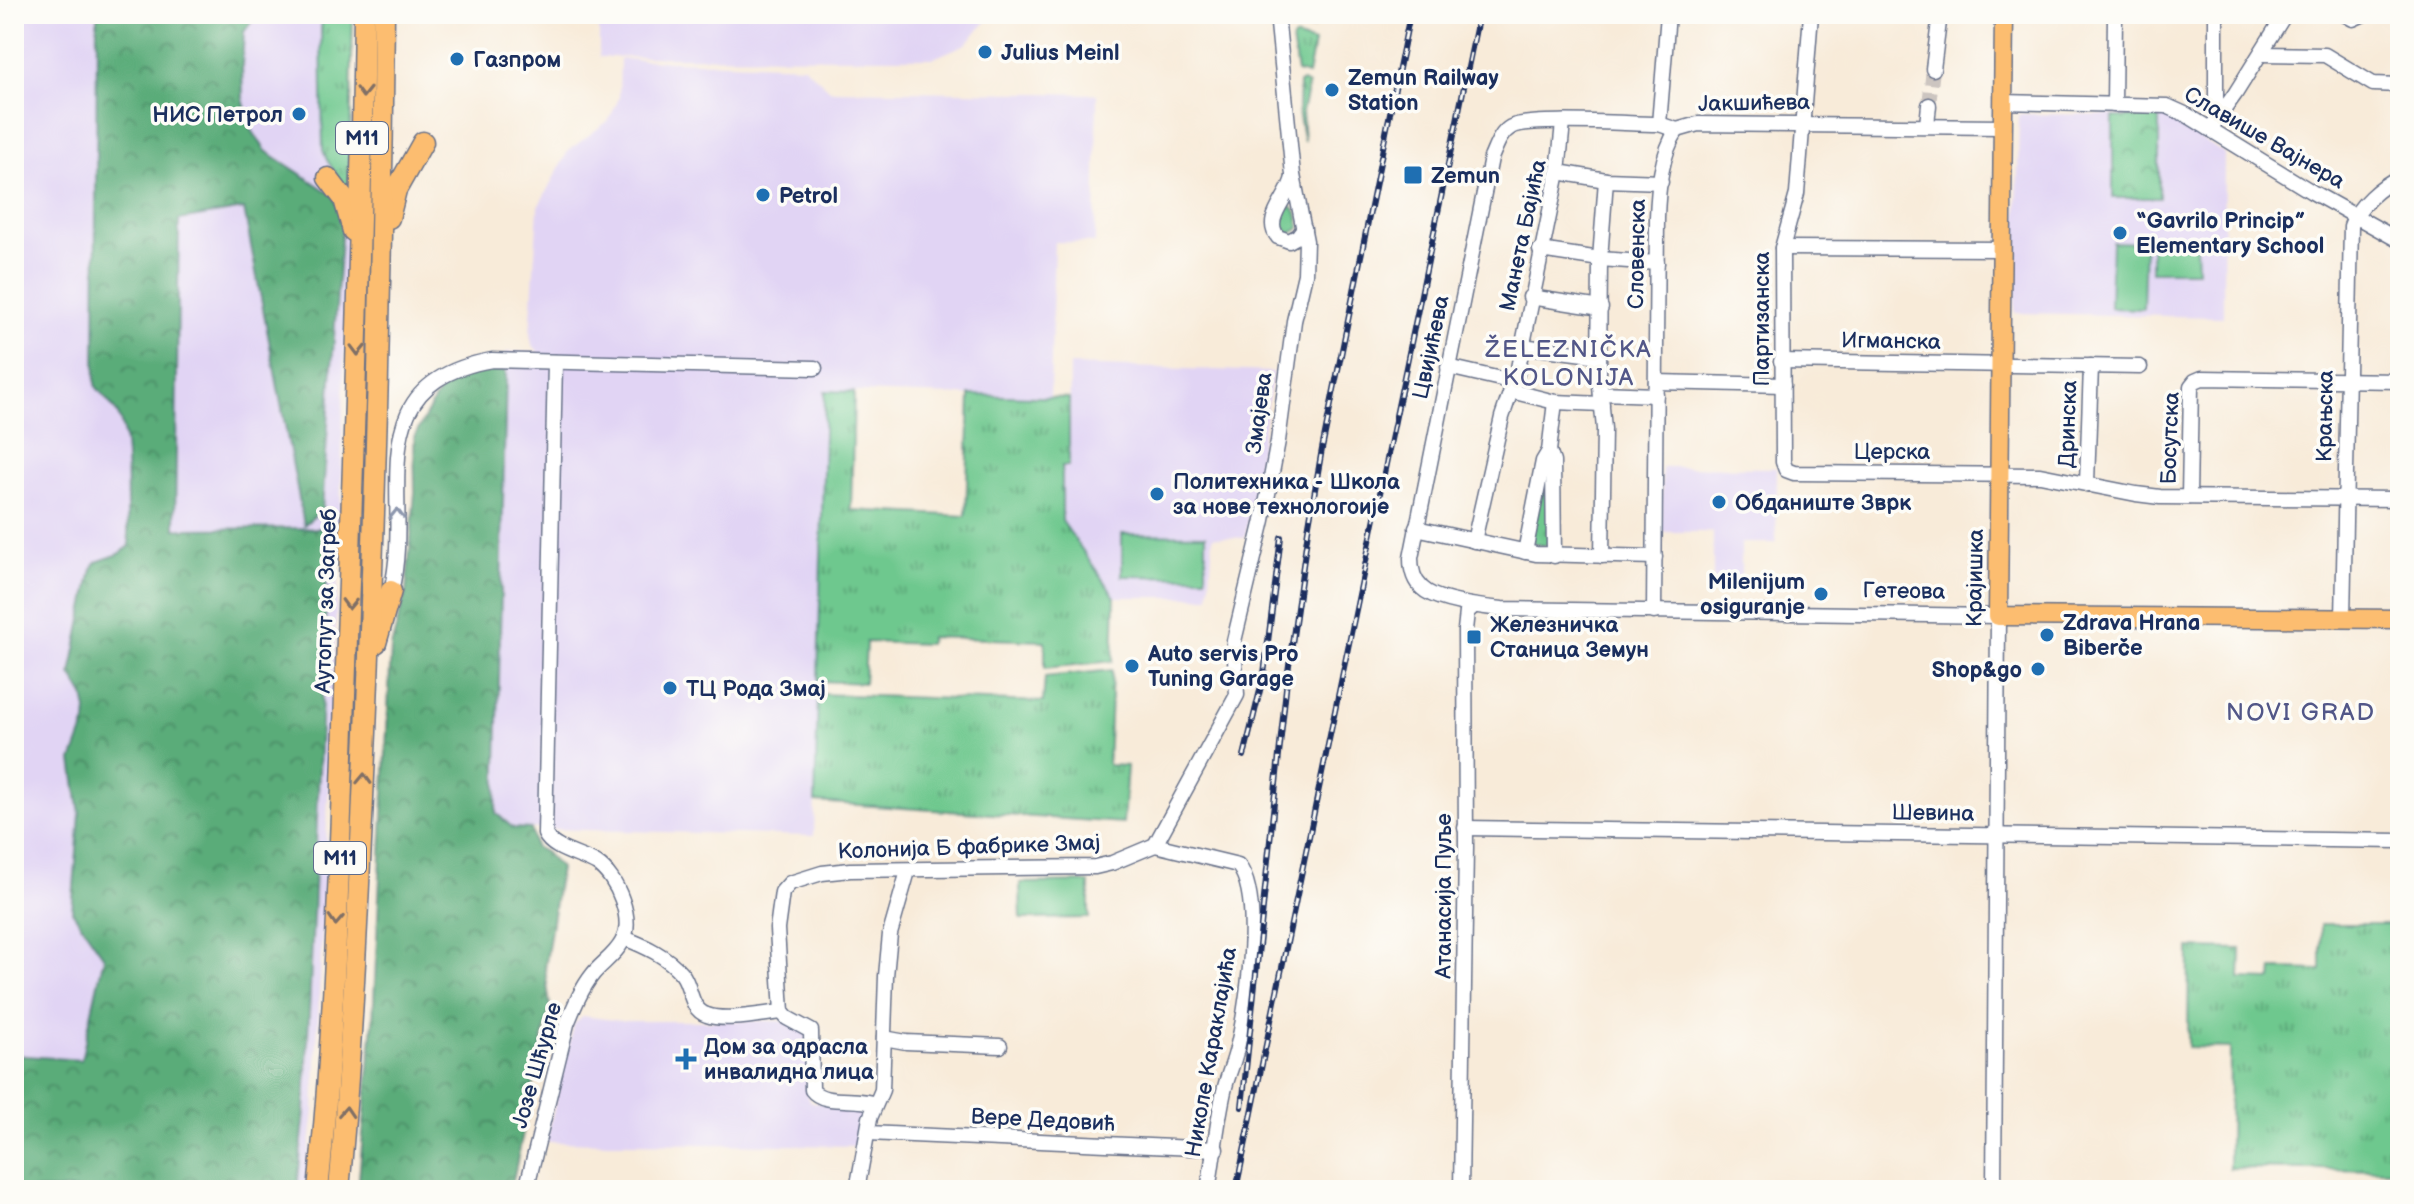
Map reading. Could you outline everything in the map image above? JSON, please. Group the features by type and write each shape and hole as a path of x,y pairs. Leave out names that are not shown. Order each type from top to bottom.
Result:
{"highway":[{"name":"Аутопут за Загреб","path":"318,1190 340,847 360,262 364,14"},
{"name":"Аутопут за Загреб","path":"339,1190 351,1038 368,673 381,249 384,14"},
{"path":"381,249 396,190 423,142"},
{"path":"328,178 340,192 348,209 360,262"},
{"path":"368,673 391,591"}],"main road":[{"name":"Крајишка","path":"1998,616 2004,14"},
{"name":"Гетеова","path":"1998,616 2400,619"}],"street":[{"path":"1277,14 1293,175 1301,210 1299,233 1284,240 1273,231 1273,218 1283,203 1293,175"},
{"path":"1659,124 1668,14"},
{"name":"Партизанска","path":"1786,470 1783,462 1781,361 1782,248 1797,194 1811,14"},
{"path":"1933,69 1940,14"},
{"path":"2114,105 2115,14"},
{"path":"2216,14 2216,105 2222,114"},
{"path":"2210,129 2285,14"},
{"path":"2344,14 2353,19 2364,14"},
{"path":"2261,54 2325,55 2373,84 2400,85"},
{"name":"Славише Вајнера","path":"2003,102 2167,106 2400,241"},
{"path":"1927,125 1929,105"},
{"name":"Јакшићева","path":"1509,128 1533,122 1659,124 1677,130 1698,124 1801,123 2003,127"},
{"name":"Манета Бајића","path":"1474,541 1502,417 1522,346 1558,172 1563,123"},
{"name":"Цвијићева","path":"1415,579 1411,558 1416,528 1491,158 1499,139 1509,128"},
{"name":"Словенска","path":"1654,612 1657,217 1670,142 1677,130"},
{"path":"1558,172 1606,180 1661,182"},
{"path":"2355,215 2382,188 2400,177"},
{"path":"1602,556 1600,259 1606,180"},
{"path":"1283,203 1291,203 1301,210"},
{"name":"Крањска","path":"2343,619 2350,240 2355,215"},
{"name":"Змајева","path":"1155,845 1237,695 1234,641 1268,494 1294,321 1307,259 1299,233"},
{"path":"1782,248 2002,249"},
{"path":"1540,250 1657,263"},
{"path":"1530,297 1601,308"},
{"path":"1522,346 1599,356"},
{"path":"391,591 396,566 399,447 410,408 439,376 458,367 492,360 525,359 815,368"},
{"name":"Игманска","path":"1781,361 2001,364"},
{"path":"555,362 545,834 549,842 597,864 610,877 618,890 624,913 624,938 658,953 677,969 686,982 694,1004 704,1014 726,1017 782,1012 785,1017 811,1031 811,1085 814,1094 875,1104"},
{"name":"Дринска","path":"2001,364 2140,367"},
{"name":"Дринска","path":"2087,483 2091,366"},
{"path":"1448,367 1555,402 1602,398 1656,388 1783,385"},
{"name":"Босутска","path":"2189,497 2191,386 2195,381 2202,378 2347,380"},
{"path":"2347,380 2400,381"},
{"path":"1525,552 1543,461 1549,451 1555,402"},
{"path":"1549,451 1553,462 1554,556"},
{"name":"Церска","path":"1786,470 1794,473 2040,475 2136,494 2189,497 2400,499"},
{"path":"1416,528 1554,556 1655,557"},
{"name":"Гетеова","path":"1415,579 1426,591 1474,606 1531,611 1998,616"},
{"name":"Атанасија Пуље","path":"1461,1190 1465,630 1467,612 1474,606"},
{"name":"Крајишка","path":"1994,1190 1998,616"},
{"name":"Шевина","path":"1465,828 2400,841"},
{"name":"Колонија Б фабрике Змај","path":"782,1012 777,929 780,899 785,887 796,880 834,872 1095,867 1155,845"},
{"name":"Николе Караклајића","path":"1155,845 1238,865 1248,894 1252,936 1243,1012 1237,1050 1225,1089 1208,1190"},
{"path":"857,1190 875,1104 882,1090 890,934 908,871"},
{"name":"Јозе Шћурле","path":"526,1190 574,1006 588,981 624,938"},
{"path":"884,1038 906,1042 1000,1046"},
{"name":"Вере Дедовић","path":"868,1133 1216,1149"}],"shaded area":[{"path":"14,14 353,14 340,528 314,1111 305,1190 14,1190"},
{"path":"599,14 993,14 966,44 934,58 599,57"},
{"path":"620,59 804,66 830,90 1097,94 1095,243 1054,242 1050,398 825,391 814,836 513,828 496,813 506,352 539,352 532,345 530,334 538,207 568,151 609,120 619,98"},
{"name":"“Gavrilo Princip” Elementary School","path":"2019,114 2162,115 2224,153 2223,317 2015,313"},
{"name":"Политехника - Школа за нове технологоије","path":"1070,365 1273,372 1245,538 1213,537 1209,597 1115,597 1062,521 1062,466 1069,465"},
{"name":"Обданиште Зврк","path":"1662,467 1777,468 1776,543 1741,543 1741,590 1713,589 1713,532 1662,532"},
{"name":"Дом за одрасла инвалидна лица","path":"583,1016 621,1021 781,1021 807,1030 808,1097 812,1103 857,1102 863,1105 860,1146 546,1142 574,1024"}],"green space":[{"path":"97,14 257,14 244,32 242,65 243,99 252,130 266,151 334,196 342,224 322,510 304,525 244,209 179,220 175,529 329,528 305,1111 297,1190 14,1190 14,1055 81,1060 104,957 72,911 80,814 72,761 86,722 87,710 84,696 71,674 92,569 96,562 119,554 130,546 122,427 116,411 95,385"},
{"path":"324,14 353,14 349,194 323,150 321,27"},
{"path":"1288,14 1314,14 1313,28 1288,28"},
{"path":"1295,37 1314,43 1308,75 1297,72 1292,40"},
{"path":"1299,83 1308,85 1302,112 1304,142 1298,112"},
{"path":"2113,117 2159,117 2159,198 2113,198"},
{"path":"1285,206 1291,206 1297,212 1300,228 1284,237 1276,220"},
{"path":"2112,242 2145,243 2143,309 2110,308"},
{"path":"2151,245 2196,245 2197,271 2151,271"},
{"path":"506,371 496,813 513,828 531,829 535,847 545,852 560,868 545,969 550,1006 511,1190 358,1190 373,1021 391,647 406,591 415,492 414,437 447,383 469,373"},
{"path":"825,391 854,392 851,510 966,516 970,395 1069,398 1069,466 1062,466 1062,521 1115,597 1113,661 1045,668 1045,641 930,637 929,644 866,642 864,683 818,681"},
{"path":"1547,466 1549,544 1544,546 1530,542"},
{"path":"1122,534 1206,535 1206,577 1122,576"},
{"path":"1112,670 1108,765 1127,766 1123,823 815,802 818,694 1043,702 1045,677"},
{"path":"1089,882 1089,918 1021,919 1020,883"},
{"path":"2321,924 2392,924 2391,978 2400,979 2400,1170 2229,1168 2230,1048 2188,1047 2189,948 2241,949 2240,979 2272,980 2273,969 2321,970"}],"tunnel":[{"path":"1929,105 1933,69"}],"railway":[{"path":"1242,1107 1287,679 1308,530 1410,14"},
{"path":"1236,1190 1479,14"},
{"path":"1244,756 1264,674 1281,537"}],"place":[{"name":"Julius Meinl","path":"985,52"},
{"name":"Газпром","path":"457,59"},
{"name":"Zemun Railway Station","path":"1332,90"},
{"name":"НИС Петрол","path":"299,114"},
{"name":"Zemun","path":"1413,175"},
{"name":"Petrol","path":"763,195"},
{"name":"“Gavrilo Princip” Elementary School","path":"2120,233"},
{"name":"Политехника - Школа за нове технологоије","path":"1157,494"},
{"name":"Обданиште Зврк","path":"1719,502"},
{"name":"Milenijum osiguranje","path":"1821,594"},
{"name":"Zdrava Hrana Biberče","path":"2047,635"},
{"name":"Железничка Станица Земун","path":"1474,637"},
{"name":"Auto servis Pro Tuning Garage","path":"1132,666"},
{"name":"Shop&go","path":"2038,669"},
{"name":"ТЦ Рода Змај","path":"670,688"},
{"name":"Дом за одрасла инвалидна лица","path":"686,1059"}],"district":[{"name":"ŽELEZNIČKA KOLONIJA","path":"1569,363"},
{"name":"NOVI GRAD","path":"2301,712"}]}
